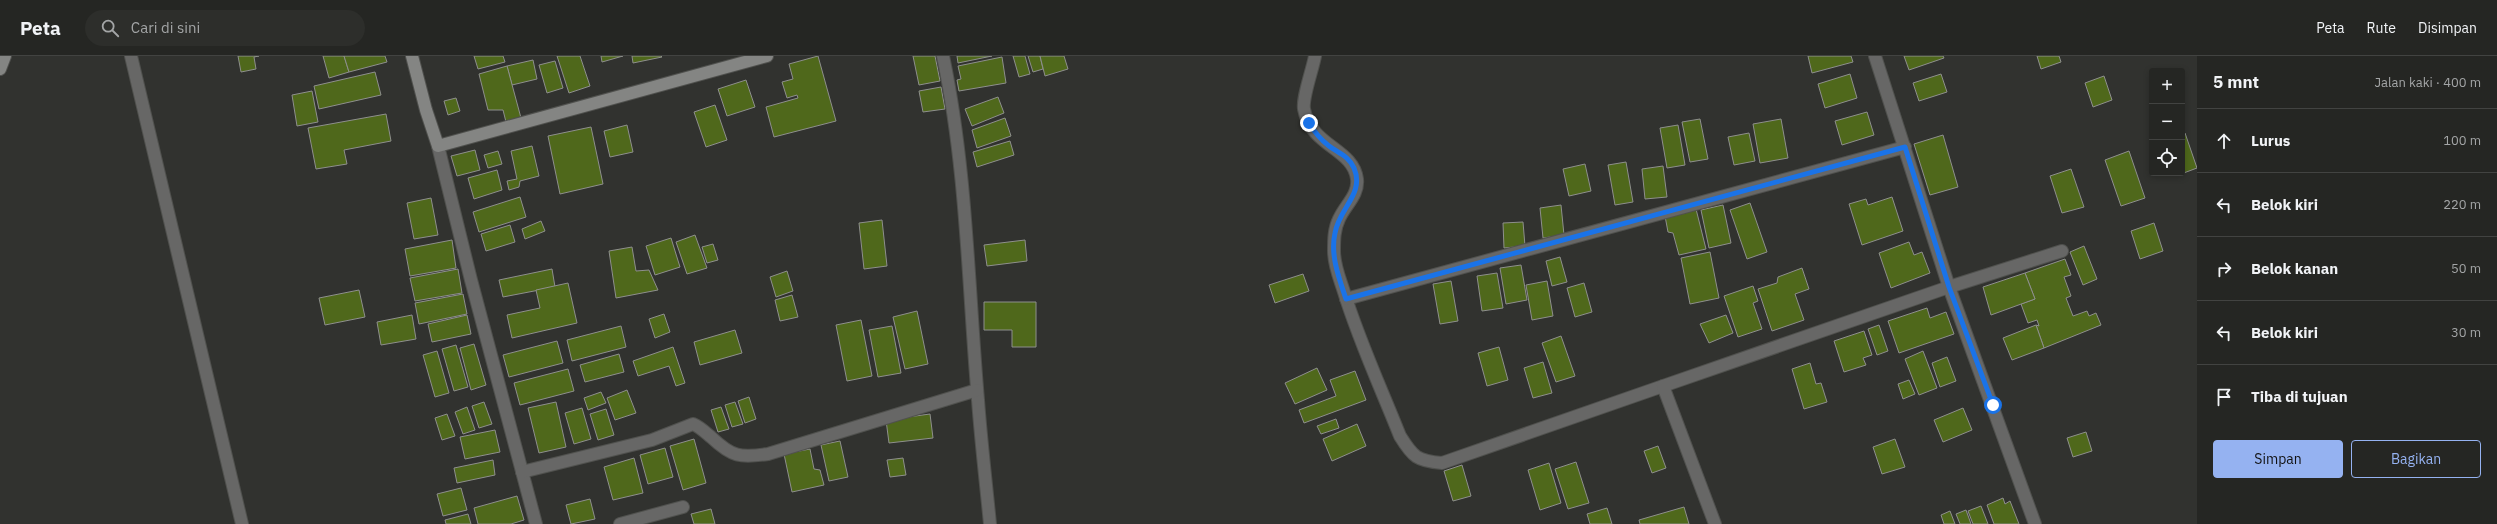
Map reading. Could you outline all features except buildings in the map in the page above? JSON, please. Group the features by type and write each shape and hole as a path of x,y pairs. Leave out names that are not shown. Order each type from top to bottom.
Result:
{"street":[{"path":"0,69 5,56"},
{"path":"131,56 242,524"},
{"path":"412,56 426,110 438,146 536,524"},
{"path":"438,146 767,56"},
{"path":"943,56 952,98 967,227 977,390 990,524"},
{"path":"1315,56 1304,108 1309,123 1316,136 1345,156 1353,166 1357,178 1357,188 1339,218 1334,234 1334,261 1346,299 1400,436 1411,454 1424,462 1442,463 1949,287 2062,251"},
{"path":"1875,56 1949,287 2036,524"},
{"path":"1346,299 1905,147"},
{"path":"1663,386 1715,524"},
{"path":"522,472 652,440 693,424 700,427 728,452 749,457 768,454 977,390"},
{"path":"620,524 683,507"}],"route":[{"path":"1309,123 1316,136 1345,156 1353,166 1357,178 1357,188 1339,218 1334,234 1334,261 1346,299 1905,147 1949,287 1993,405"}]}
